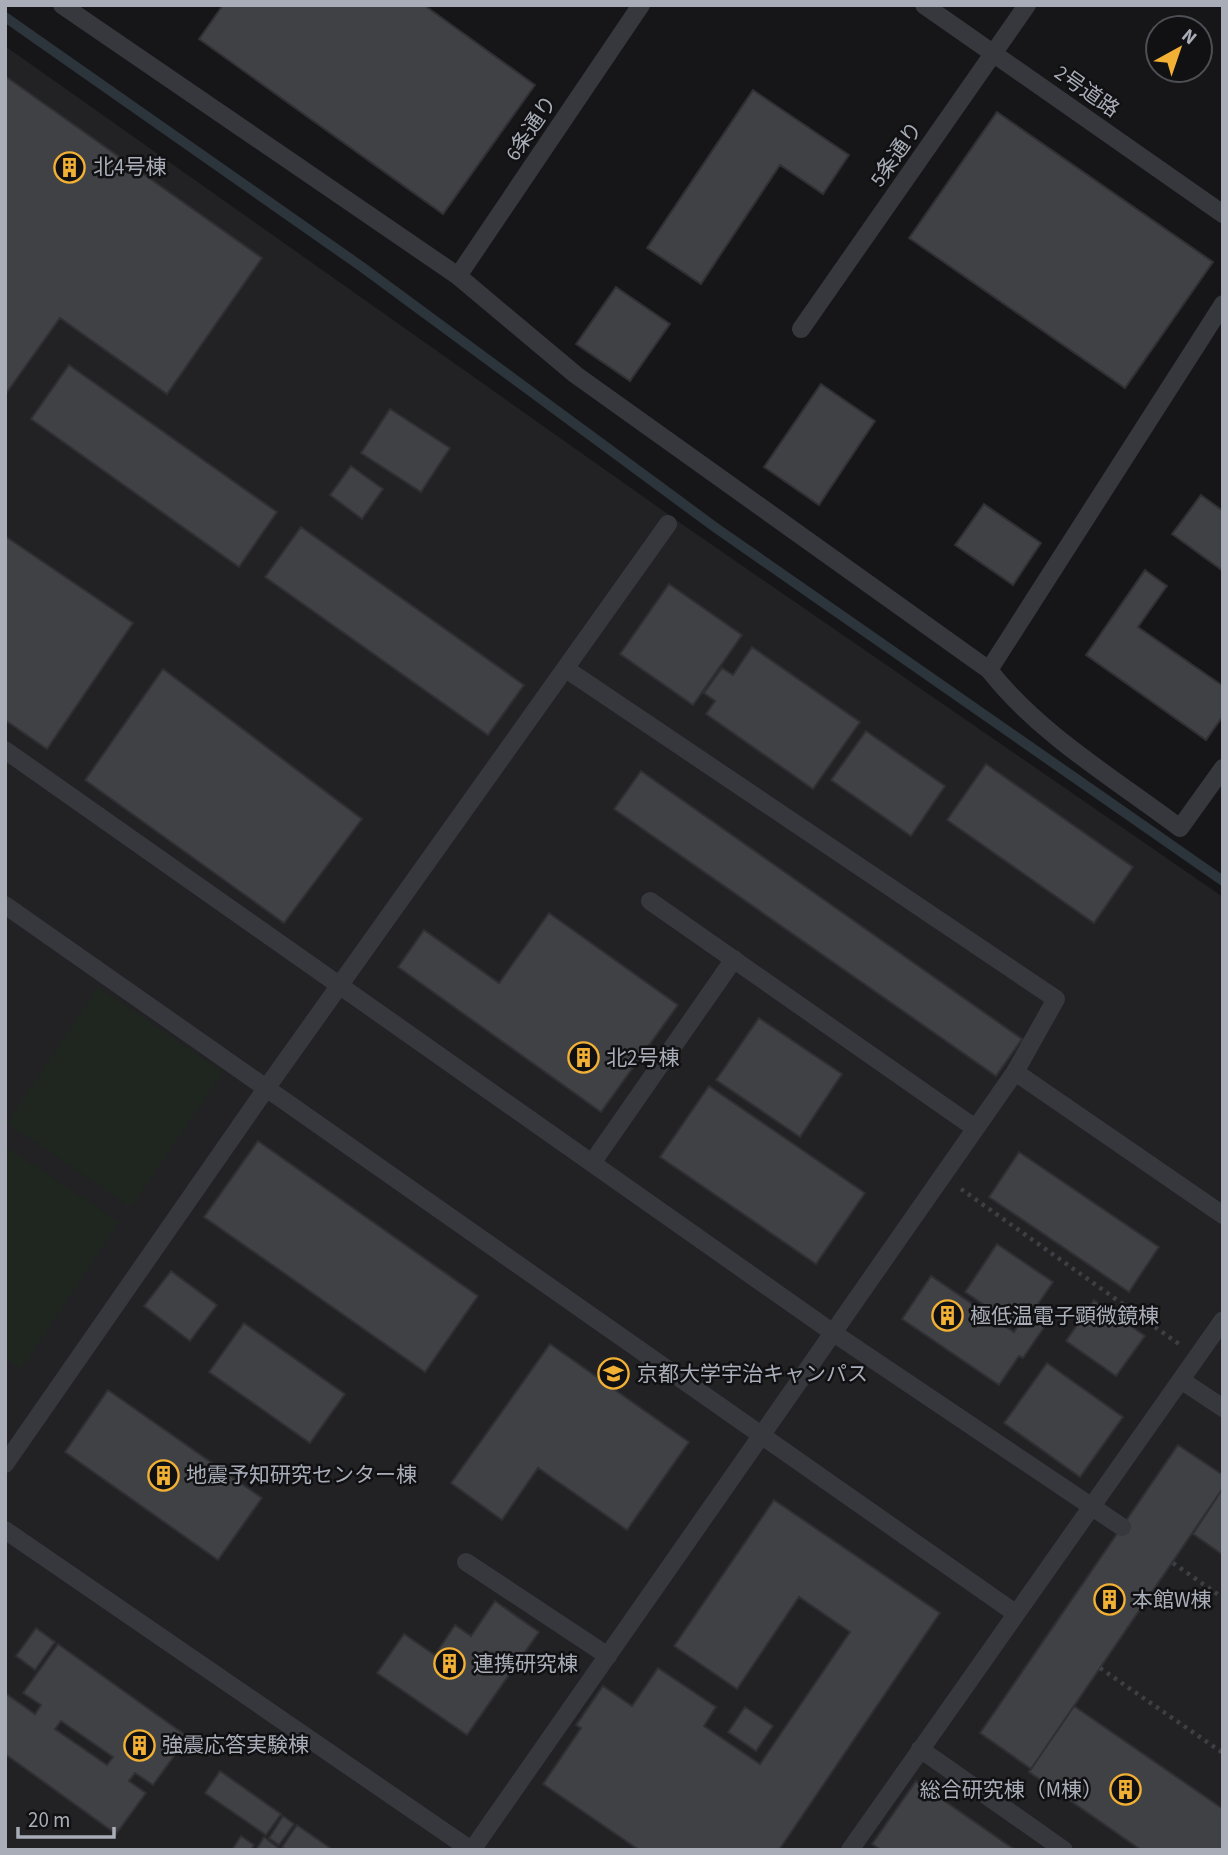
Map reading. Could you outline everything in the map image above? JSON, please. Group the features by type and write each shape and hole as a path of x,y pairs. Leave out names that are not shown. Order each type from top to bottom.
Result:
{"lane":[{"path":"62,5 458,276 586,382 989,670 1011,699 1180,828 1223,768"},
{"name":"6条通り","path":"458,276 641,5"},
{"name":"2号道路","path":"925,5 1223,214"},
{"name":"5条通り","path":"801,329 1027,5"},
{"path":"989,670 1223,304"},
{"path":"5,1464 265,1090 668,524"},
{"path":"5,1530 472,1850 1015,1072 1056,999 566,669"},
{"path":"5,750 832,1332 1122,1527"},
{"path":"650,901 975,1128"},
{"path":"5,905 265,1090 762,1434 1015,1613"},
{"path":"592,1163 734,959"},
{"path":"1015,1072 1223,1215"},
{"path":"850,1850 1223,1321"},
{"path":"1181,1380 1223,1408"},
{"path":"466,1562 608,1656"},
{"path":"920,1749 1064,1850"}],"path":[{"path":"941,1175 1197,1356"},
{"path":"1172,1563 1223,1598"},
{"path":"1100,1668 1223,1753"}],"shaded area":[{"name":"京都大学宇治キャンパス","path":"5,46 689,529 1223,897 1223,1850 5,1850"},
{"path":"98,987 223,1072 131,1207 7,1123"},
{"path":"5,1146 119,1222 21,1369 5,1358"}],"building":[{"path":"223,5 424,5 535,85 443,214 199,39"},
{"name":"北4号棟","path":"5,76 262,258 167,394 60,318 5,395"},
{"path":"753,90 849,155 823,194 780,165 701,284 647,248"},
{"path":"997,112 1213,262 1125,388 909,238"},
{"path":"616,287 670,324 630,381 576,344"},
{"path":"69,365 277,512 239,567 31,419"},
{"path":"821,384 875,421 819,505 764,467"},
{"path":"390,409 450,448 421,492 361,453"},
{"path":"351,466 383,489 362,519 330,495"},
{"path":"1201,495 1223,511 1223,571 1172,534"},
{"path":"984,504 1041,543 1013,585 955,545"},
{"path":"301,527 524,685 488,735 265,577"},
{"path":"5,536 133,623 47,749 5,720"},
{"path":"1145,570 1167,586 1138,627 1223,686 1223,716 1206,740 1086,655"},
{"path":"669,584 742,635 693,705 620,654"},
{"path":"752,647 860,722 813,789 706,714 715,701 704,693 722,668 733,675"},
{"path":"163,669 362,819 284,923 85,780"},
{"path":"866,731 945,786 911,836 831,780"},
{"path":"986,764 1133,867 1094,923 947,820"},
{"path":"641,771 1022,1039 996,1076 614,809"},
{"name":"北2号棟","path":"549,913 678,1005 601,1112 398,967 424,930 499,983"},
{"path":"759,1018 842,1074 800,1137 716,1080"},
{"path":"709,1086 865,1193 816,1264 660,1157"},
{"path":"258,1141 478,1296 425,1372 204,1217"},
{"path":"1019,1152 1159,1247 1129,1292 989,1197"},
{"name":"極低温電子顕微鏡棟","path":"997,1244 1053,1282 1032,1313 1047,1323 1023,1358 1019,1356 999,1385 902,1319 931,1276 1014,1332 1017,1327 965,1292"},
{"path":"171,1271 217,1305 190,1341 144,1306"},
{"path":"1094,1300 1145,1336 1116,1376 1066,1341"},
{"path":"244,1323 345,1394 310,1443 209,1372"},
{"path":"550,1344 689,1442 627,1530 538,1468 502,1520 451,1483"},
{"path":"1047,1363 1123,1417 1080,1477 1004,1423"},
{"name":"地震予知研究センター棟","path":"108,1390 262,1498 218,1560 65,1452"},
{"name":"本館W棟","path":"1178,1445 1223,1475 1223,1488 1031,1769 980,1733"},
{"path":"1223,1488 1223,1555 1193,1534"},
{"path":"774,1500 940,1613 779,1850 639,1850 543,1784 581,1728 576,1725 603,1686 632,1706 658,1668 716,1707 704,1726 760,1764 850,1632 799,1597 737,1689 674,1646"},
{"name":"連携研究棟","path":"495,1601 539,1632 467,1735 377,1673 404,1634 435,1655 455,1625 471,1636"},
{"path":"36,1628 55,1642 35,1670 16,1656"},
{"name":"強震応答実験棟","path":"58,1644 188,1737 153,1785 135,1773 129,1781 146,1793 116,1834 5,1754 5,1693 35,1714 41,1705 23,1693","holes":["61,1721 113,1757 107,1765 55,1729"]},
{"name":"総合研究棟（M棟）","path":"1074,1706 1223,1809 1223,1850 1141,1850 1029,1772"},
{"path":"745,1707 773,1726 756,1751 728,1732"},
{"path":"220,1771 281,1814 266,1835 205,1793"},
{"path":"916,1781 1015,1850 881,1850 872,1844"},
{"path":"283,1816 294,1824 279,1845 269,1838"},
{"path":"297,1825 333,1850 286,1850 282,1847"},
{"path":"241,1836 254,1845 251,1850 232,1850"},
{"path":"264,1837 281,1850 256,1850"}],"waterway":[{"path":"5,17 362,267 716,528 1223,881"}],"place":[{"name":"北4号棟","path":"70,167"},
{"name":"北2号棟","path":"583,1058"},
{"name":"極低温電子顕微鏡棟","path":"947,1316"},
{"name":"京都大学宇治キャンパス","path":"614,1374"},
{"name":"地震予知研究センター棟","path":"163,1475"},
{"name":"本館W棟","path":"1109,1600"},
{"name":"連携研究棟","path":"450,1664"},
{"name":"強震応答実験棟","path":"139,1745"},
{"name":"総合研究棟（M棟）","path":"1126,1790"}]}
